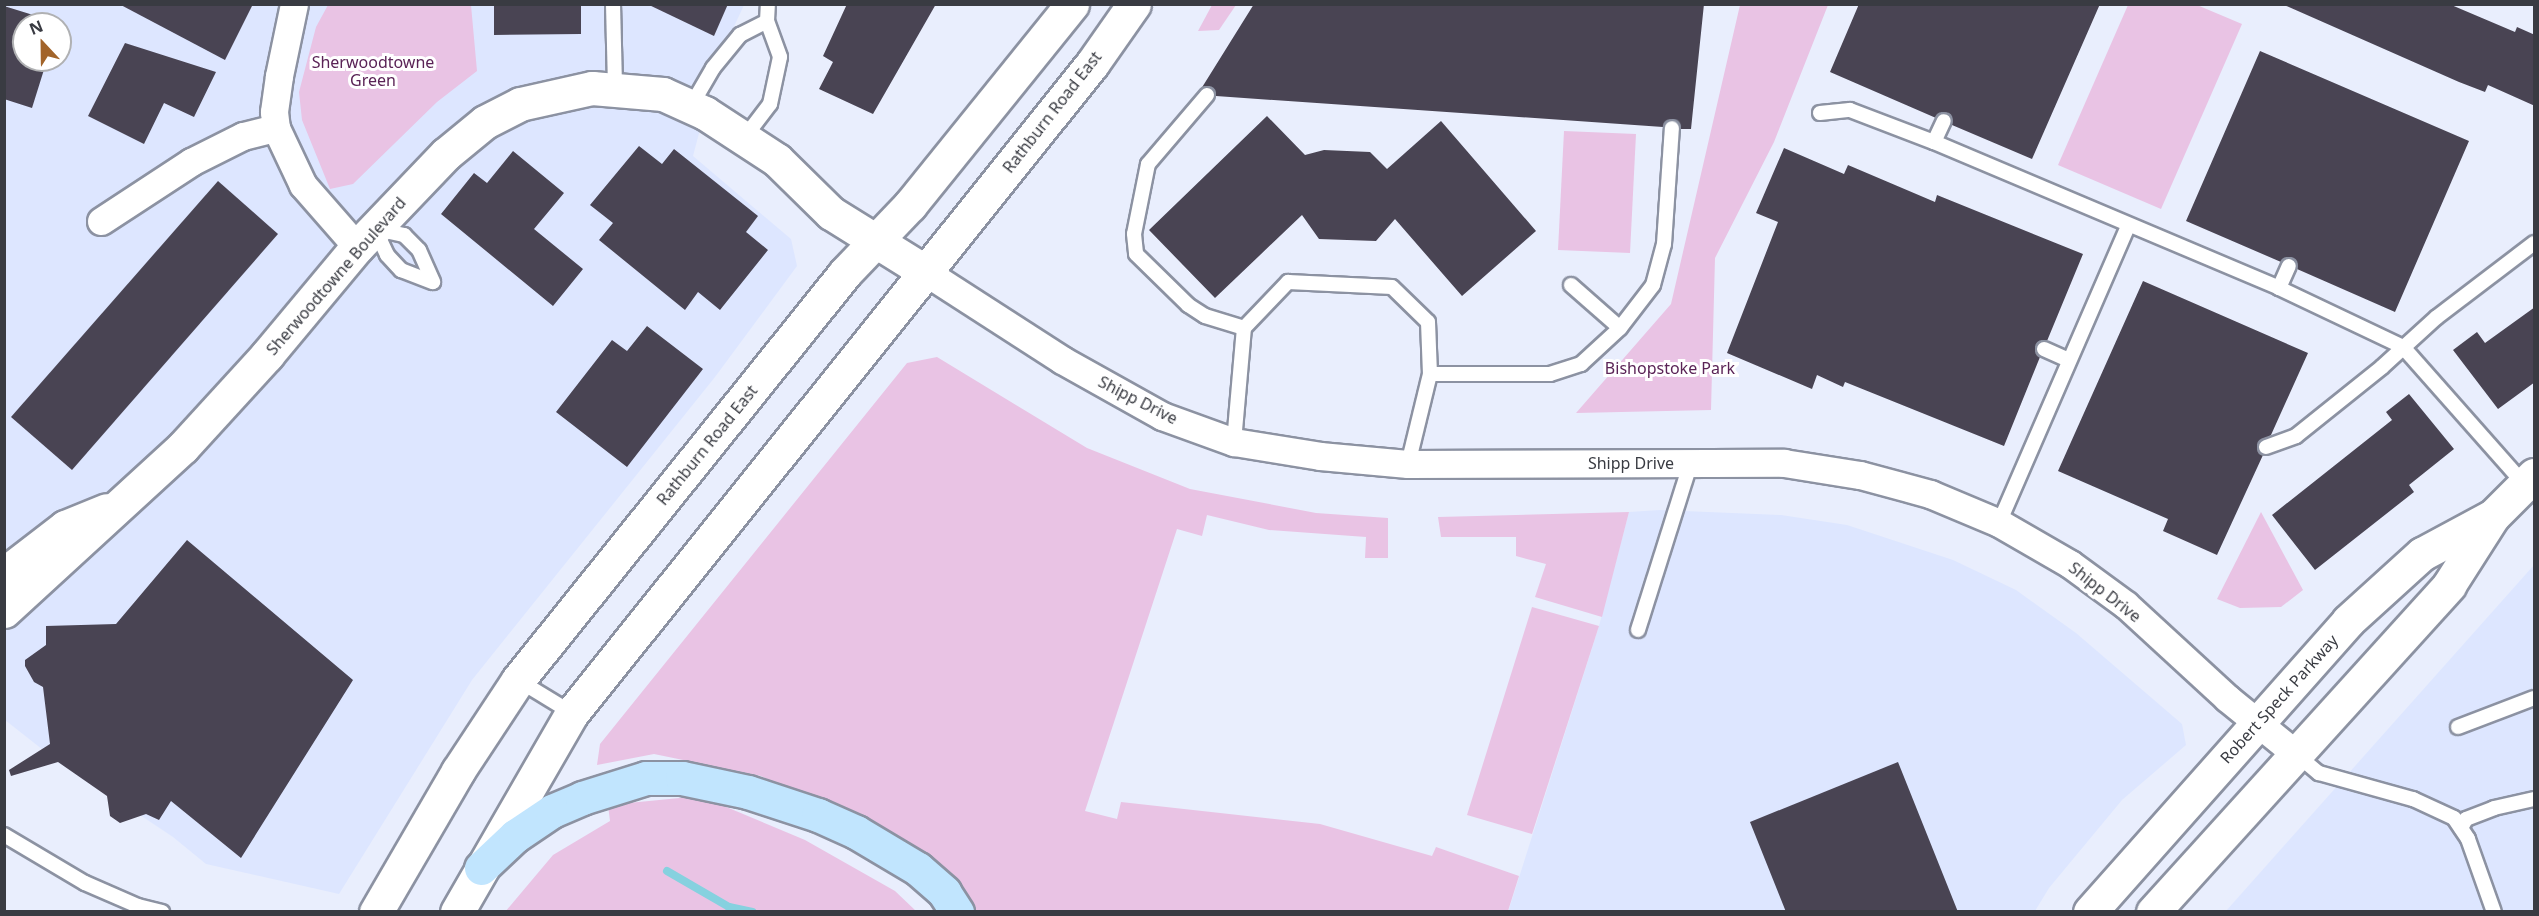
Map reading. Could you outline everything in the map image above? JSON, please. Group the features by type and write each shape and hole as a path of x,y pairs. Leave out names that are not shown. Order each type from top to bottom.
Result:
{"main road":[{"path":"481,868 515,836 552,811 582,798 646,778 682,778 748,792 818,815 856,832 918,869 944,892 957,912"}],"street":[{"path":"294,4 279,76 276,128 303,185 366,238"},
{"name":"Rathburn Road East","path":"376,912 458,771 518,680 838,283 910,205 1072,4"},
{"name":"Rathburn Road East","path":"457,912 572,713 1092,64 1134,4"},
{"name":"Sherwoodtowne Boulevard","path":"4,611 80,545 114,508 183,447 267,356 366,238 446,154 485,122 520,104 555,93 615,88 663,94 691,106 777,160 831,213 924,271"},
{"path":"101,221 191,162 243,136 276,128"},
{"name":"Shipp Drive","path":"924,271 1062,360 1162,416 1234,442 1320,456 1408,464 1691,462 1784,464 1860,475 1930,494 1999,523 2070,564 2126,605 2257,723 2296,754"},
{"name":"Robert Speck Parkway","path":"2153,912 2449,585 2493,516 2529,480"},
{"name":"Sherwoodtowne Boulevard","path":"4,574 65,527 114,508"},
{"name":"Robert Speck Parkway","path":"2090,912 2348,621 2422,554 2493,516"}],"lane":[{"path":"613,4 615,88"},
{"path":"744,138 770,104 780,57 767,21 768,4"},
{"path":"691,106 713,68 740,34 767,21"},
{"path":"1207,95 1148,164 1134,234 1136,254 1188,305 1205,316 1244,327"},
{"path":"1821,113 1850,110 1934,142 2042,186 2128,227 2279,288 2403,347 2529,480"},
{"path":"1934,142 1944,121"},
{"path":"1430,374 1550,374 1581,364 1620,328 1653,285 1664,244 1672,128"},
{"path":"1999,523 2128,227"},
{"path":"2266,447 2296,436 2403,347 2535,243"},
{"path":"2279,288 2289,266"},
{"path":"1234,442 1244,327 1288,282 1392,287 1428,322 1430,374 1408,464"},
{"path":"1571,285 1620,328"},
{"path":"2044,349 2069,360"},
{"path":"1638,630 1691,462"},
{"path":"518,680 572,713"},
{"path":"2458,727 2535,698"},
{"path":"2296,754 2319,773 2413,799 2454,818 2461,828 2494,912"},
{"path":"2461,828 2470,817 2535,800"},
{"path":"4,835 86,883 138,906 162,912"}],"shaded area":[{"path":"4,5 744,5 718,61 693,156 791,239 797,266 715,377 472,680 339,894 206,864 173,837 47,753 5,720"},
{"path":"1660,510 1781,515 1847,525 1953,560 2016,590 2076,633 2182,724 2186,745 2122,800 2049,888 2035,911 1508,912 1599,626 1629,512"},
{"path":"2534,565 2534,911 2226,911"}],"green space":[{"name":"Sherwoodtowne Green","path":"328,5 471,5 477,71 437,102 353,184 330,189 302,120 299,92 316,27"},
{"path":"1212,5 1236,5 1219,30 1198,31"},
{"name":"Bishopstoke Park","path":"1740,5 1828,5 1774,142 1715,258 1711,410 1576,413 1671,304"},
{"path":"2128,5 2197,5 2242,24 2161,209 2058,165"},
{"path":"1564,131 1636,134 1630,253 1558,250"},
{"path":"937,357 1087,448 1190,489 1316,513 1388,518 1388,558 1365,558 1366,537 1269,530 1207,515 1202,536 1177,529 1085,811 1117,819 1121,802 1320,824 1432,856 1436,847 1519,876 1508,911 975,911 955,886 908,845 761,776 654,754 597,765 600,744 907,363"},
{"path":"1629,512 1602,617 1535,597 1546,564 1516,556 1516,537 1441,537 1438,517"},
{"path":"2261,512 2303,590 2281,607 2240,608 2217,599"},
{"path":"1532,607 1599,626 1532,834 1467,815"},
{"path":"700,796 805,840 895,891 916,911 505,912 553,855 610,821 608,805"}],"building":[{"path":"119,4 253,4 225,60"},
{"path":"494,4 581,4 581,34 494,35"},
{"path":"647,4 728,4 714,36"},
{"path":"847,4 936,4 873,114 819,89 833,62 823,56"},
{"path":"1254,4 1704,4 1691,129 1681,129 1673,119 1663,127 1216,96 1212,88 1201,89"},
{"path":"1859,4 2100,4 2032,159 1952,125 1947,113 1936,118 1830,72"},
{"path":"2282,4 2449,4 2515,32 2517,27 2535,35 2535,106 2488,85 2485,92 2459,82"},
{"path":"4,6 23,12 12,12 12,72 43,72 32,108 4,99"},
{"path":"125,43 216,72 194,117 164,103 144,144 88,116"},
{"path":"2260,51 2469,141 2395,312 2297,269 2292,258 2281,262 2186,221"},
{"path":"1267,116 1305,155 1324,150 1370,152 1387,169 1441,121 1536,231 1462,296 1395,219 1376,241 1319,239 1302,215 1215,298 1149,230"},
{"path":"639,146 662,164 674,149 758,216 746,232 768,250 720,310 698,292 685,310 599,240 613,223 590,205"},
{"path":"1784,148 1844,174 1848,165 1935,202 1937,195 2083,254 2047,341 2036,346 2040,357 2004,446 1845,382 1843,387 1817,375 1812,389 1727,353 1778,222 1756,213"},
{"path":"513,151 564,193 534,229 583,269 553,306 441,214 474,173 487,183"},
{"path":"218,181 278,234 72,470 11,417"},
{"path":"2143,281 2308,353 2271,435 2257,445 2263,455 2217,555 2163,531 2168,519 2058,471"},
{"path":"2535,307 2535,382 2498,409 2453,350 2477,332 2485,343"},
{"path":"647,326 703,369 627,467 556,412 612,340 627,351"},
{"path":"2409,394 2454,449 2409,485 2414,492 2315,570 2272,515 2392,420 2386,412"},
{"path":"187,540 353,680 241,858 171,801 159,820 146,814 120,823 110,816 107,796 58,762 11,776 9,770 50,744 43,687 34,682 25,666 25,660 46,645 46,626 116,624"},
{"path":"1898,762 1958,912 1786,912 1750,822"}],"waterway":[{"path":"667,871 729,907 752,912"}]}
